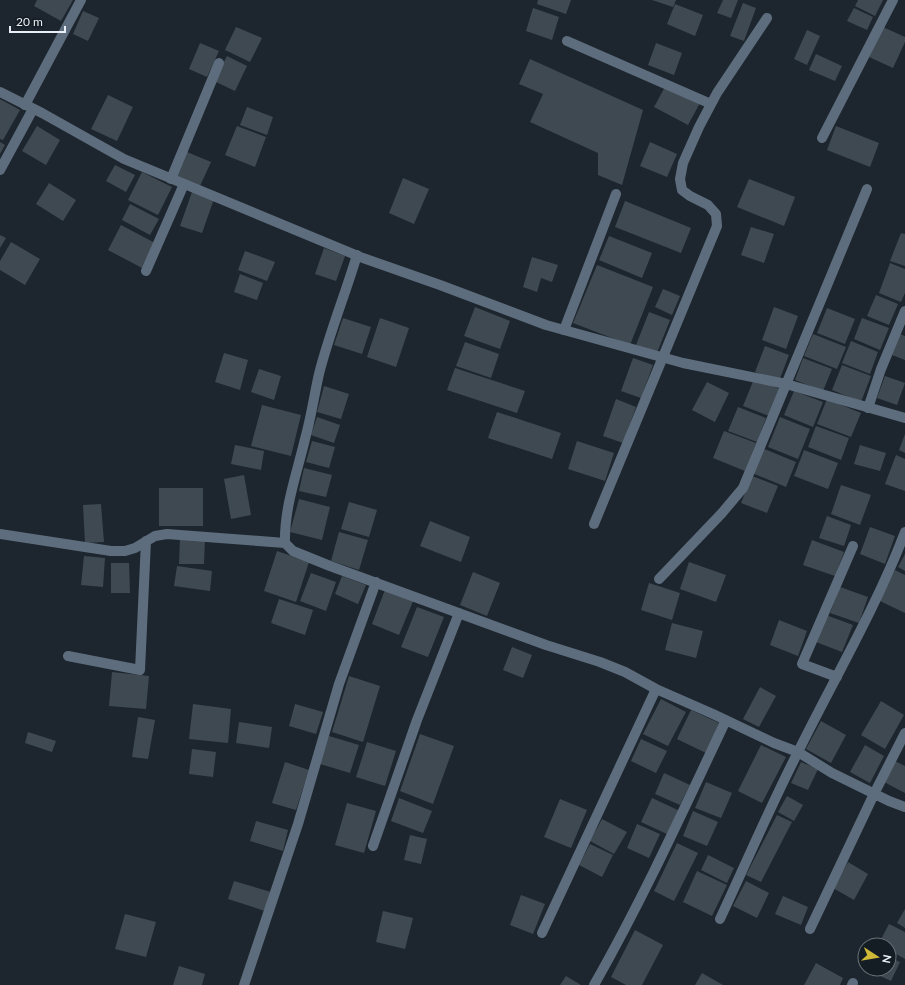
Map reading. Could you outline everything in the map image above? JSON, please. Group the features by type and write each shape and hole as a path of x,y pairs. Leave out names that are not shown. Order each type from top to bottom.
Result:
{"street":[{"path":"0,170 81,0"},
{"path":"822,138 893,0"},
{"path":"594,524 717,226 716,214 708,205 682,190 680,179 683,164 711,104 767,18"},
{"path":"566,41 711,104"},
{"path":"171,179 219,63"},
{"path":"0,92 124,159 357,255 546,325 662,357 786,384 905,418"},
{"path":"146,271 184,184"},
{"path":"660,579 722,513 743,488 868,190"},
{"path":"564,330 616,194"},
{"path":"357,255 333,326 319,374 307,433 289,502 284,530 285,543 293,551 546,645 600,662 624,672 656,689 774,743 798,752 832,773 874,794 905,807"},
{"path":"868,408 881,369 905,310"},
{"path":"720,919 798,752 875,601 905,532"},
{"path":"0,534 124,552 135,548 155,536 167,534 285,543"},
{"path":"68,656 140,670 146,541"},
{"path":"837,677 802,664 853,546"},
{"path":"244,985 298,824 339,684 376,582"},
{"path":"373,846 417,720 459,613"},
{"path":"542,933 656,689"},
{"path":"594,985 658,864 726,720"},
{"path":"810,929 874,794 905,733"}],"building":[{"path":"37,0 73,0 61,21 34,6"},
{"path":"538,0 571,0 566,14 537,4"},
{"path":"652,0 676,0 673,7"},
{"path":"723,0 738,0 731,18 717,13"},
{"path":"858,0 883,0 875,16 855,6"},
{"path":"743,3 756,8 744,41 730,36"},
{"path":"675,4 703,15 695,36 667,24"},
{"path":"533,8 559,17 552,40 526,31"},
{"path":"854,8 873,17 867,30 847,21"},
{"path":"83,11 99,18 88,41 73,34"},
{"path":"236,27 262,38 250,62 225,50"},
{"path":"883,27 905,37 905,42 893,68 869,57"},
{"path":"807,30 820,36 807,65 794,59"},
{"path":"200,43 219,51 207,77 189,69"},
{"path":"656,43 682,53 674,75 648,65"},
{"path":"816,54 842,66 835,81 809,70"},
{"path":"227,56 247,66 235,91 214,81"},
{"path":"530,59 643,110 622,185 598,175 598,153 530,122 543,94 519,84"},
{"path":"666,85 700,103 688,125 654,107"},
{"path":"108,95 133,107 117,141 91,129"},
{"path":"0,99 20,110 3,140 0,139"},
{"path":"247,107 273,117 267,135 240,125"},
{"path":"37,126 60,140 46,165 22,151"},
{"path":"237,126 266,137 255,167 225,155"},
{"path":"836,126 879,143 870,167 827,150"},
{"path":"0,142 5,145 0,154"},
{"path":"650,142 677,154 667,177 640,166"},
{"path":"187,152 211,162 200,186 177,176"},
{"path":"115,165 135,175 126,192 106,181"},
{"path":"142,172 172,187 158,215 128,200"},
{"path":"403,178 429,189 414,224 389,213"},
{"path":"749,179 795,197 784,226 737,207"},
{"path":"49,183 76,200 63,221 36,204"},
{"path":"192,192 214,199 202,233 180,226"},
{"path":"625,201 691,228 681,253 615,227"},
{"path":"130,204 159,219 150,235 122,220"},
{"path":"121,225 155,243 142,268 108,250"},
{"path":"751,227 774,234 764,263 741,255"},
{"path":"901,233 905,234 905,266 890,261"},
{"path":"0,235 6,238 0,248"},
{"path":"609,236 652,253 642,278 599,260"},
{"path":"11,242 40,259 25,285 0,270 0,261"},
{"path":"324,248 345,256 336,281 315,274"},
{"path":"245,251 275,262 267,281 238,270"},
{"path":"532,257 558,265 552,282 541,278 537,292 523,287"},
{"path":"890,263 905,269 905,293 901,302 879,293"},
{"path":"597,265 653,287 630,345 573,323"},
{"path":"240,274 263,283 257,300 234,292"},
{"path":"663,289 680,296 672,315 655,307"},
{"path":"876,295 898,304 889,325 867,316"},
{"path":"475,307 510,321 500,349 464,336"},
{"path":"774,307 798,316 786,349 762,340"},
{"path":"827,308 855,319 845,344 817,333"},
{"path":"649,312 670,320 657,353 636,345"},
{"path":"343,318 371,327 362,354 334,345"},
{"path":"380,318 409,328 396,367 367,357"},
{"path":"862,318 889,328 880,350 854,339"},
{"path":"813,334 846,347 837,369 804,356"},
{"path":"900,334 905,336 905,360 892,355"},
{"path":"851,341 878,352 870,374 842,363"},
{"path":"465,342 499,354 491,378 456,366"},
{"path":"765,346 789,355 779,381 755,372"},
{"path":"224,353 248,360 240,390 215,382"},
{"path":"633,358 653,365 641,398 621,391"},
{"path":"803,358 832,369 823,391 795,380"},
{"path":"842,365 871,376 861,402 832,390"},
{"path":"455,368 525,391 517,413 447,390"},
{"path":"259,369 281,376 274,400 251,392"},
{"path":"885,376 905,383 897,405 877,398"},
{"path":"754,379 780,389 769,416 743,406"},
{"path":"707,382 729,393 715,422 692,410"},
{"path":"324,386 349,394 341,419 317,412"},
{"path":"794,391 823,402 813,427 784,415"},
{"path":"616,399 636,407 623,443 603,436"},
{"path":"827,399 861,413 851,437 817,424"},
{"path":"262,405 301,415 291,456 251,446"},
{"path":"738,407 766,418 757,442 728,431"},
{"path":"497,412 561,433 552,459 488,438"},
{"path":"317,417 340,425 334,443 311,435"},
{"path":"780,417 810,429 798,459 768,447"},
{"path":"816,426 849,438 841,460 808,447"},
{"path":"724,431 756,443 745,471 713,458"},
{"path":"905,434 905,453 899,450"},
{"path":"312,441 335,447 329,468 306,462"},
{"path":"577,441 614,453 605,481 568,469"},
{"path":"235,445 264,451 261,470 231,464"},
{"path":"860,445 886,453 880,471 854,464"},
{"path":"762,448 796,462 786,487 752,473"},
{"path":"804,450 838,463 828,489 794,476"},
{"path":"896,455 905,459 905,491 885,484"},
{"path":"304,468 332,475 326,497 299,491"},
{"path":"244,475 251,515 231,519 224,479"},
{"path":"752,476 778,486 767,513 741,503"},
{"path":"841,485 871,495 860,525 831,514"},
{"path":"159,488 203,488 203,526 159,526"},
{"path":"299,499 330,507 322,540 290,532"},
{"path":"349,502 377,510 369,537 341,529"},
{"path":"101,504 104,542 85,543 83,505"},
{"path":"827,516 851,525 844,546 819,538"},
{"path":"430,521 470,537 461,562 420,546"},
{"path":"870,527 895,536 885,564 860,554"},
{"path":"339,532 368,540 359,570 331,561"},
{"path":"180,538 205,538 204,564 179,564"},
{"path":"812,540 844,552 835,576 803,565"},
{"path":"277,551 309,562 296,602 264,591"},
{"path":"905,554 905,571 898,567"},
{"path":"84,556 105,558 103,587 81,585"},
{"path":"689,562 726,575 716,602 680,589"},
{"path":"111,563 129,563 130,593 111,593"},
{"path":"177,566 212,571 210,591 174,586"},
{"path":"895,570 905,575 905,613 880,601"},
{"path":"473,572 500,583 487,616 460,605"},
{"path":"311,573 336,582 326,611 300,601"},
{"path":"342,576 366,585 358,604 335,594"},
{"path":"649,583 680,593 672,620 641,610"},
{"path":"386,587 414,599 399,635 372,624"},
{"path":"840,587 868,597 859,623 830,613"},
{"path":"279,599 313,610 305,635 271,623"},
{"path":"417,607 444,617 428,657 401,647"},
{"path":"826,615 853,625 842,652 816,642"},
{"path":"779,620 807,631 798,656 770,645"},
{"path":"672,623 703,631 696,658 665,650"},
{"path":"512,647 532,655 523,678 503,670"},
{"path":"112,672 149,676 146,709 109,706"},
{"path":"349,676 380,686 363,742 332,732"},
{"path":"760,687 776,696 759,727 743,719"},
{"path":"661,699 686,712 668,746 643,734"},
{"path":"881,701 904,715 885,749 861,735"},
{"path":"193,704 231,709 228,743 189,739"},
{"path":"295,704 323,712 316,734 289,726"},
{"path":"691,710 719,723 706,753 677,739"},
{"path":"138,717 155,720 148,759 132,757"},
{"path":"821,721 846,735 831,763 806,749"},
{"path":"239,722 272,727 269,748 236,743"},
{"path":"28,732 56,741 52,752 25,743"},
{"path":"420,734 454,746 433,804 400,791"},
{"path":"329,736 359,745 350,773 320,764"},
{"path":"641,739 667,751 656,773 631,761"},
{"path":"367,742 396,751 385,786 356,777"},
{"path":"761,745 786,757 762,803 738,791"},
{"path":"865,745 884,756 870,783 850,772"},
{"path":"192,749 216,752 213,777 189,774"},
{"path":"895,761 905,766 905,793 884,782"},
{"path":"285,762 309,770 296,810 272,803"},
{"path":"801,762 818,769 808,790 791,783"},
{"path":"664,773 690,785 680,805 655,794"},
{"path":"706,782 732,793 721,818 695,808"},
{"path":"787,796 803,805 794,821 778,812"},
{"path":"399,798 432,811 423,833 391,821"},
{"path":"652,798 680,811 669,835 641,822"},
{"path":"560,799 587,810 571,848 544,837"},
{"path":"347,803 376,811 364,853 335,845"},
{"path":"693,811 718,822 707,846 683,836"},
{"path":"777,815 792,822 761,882 746,875"},
{"path":"602,819 627,832 614,854 590,841"},
{"path":"256,821 288,830 283,851 250,841"},
{"path":"637,824 660,834 649,858 627,848"},
{"path":"410,835 427,839 421,864 404,860"},
{"path":"677,843 698,853 674,901 654,891"},
{"path":"590,844 613,855 602,877 579,865"},
{"path":"708,855 734,868 727,883 701,870"},
{"path":"848,862 868,874 854,900 833,888"},
{"path":"697,871 727,885 712,916 683,902"},
{"path":"234,881 271,892 265,911 228,899"},
{"path":"746,881 769,893 757,918 733,906"},
{"path":"521,895 545,904 533,934 510,925"},
{"path":"783,896 808,907 801,925 775,914"},
{"path":"905,909 905,928 897,923"},
{"path":"383,911 413,918 405,949 376,942"},
{"path":"125,914 156,922 146,957 115,949"},
{"path":"889,924 905,932 905,959 897,954 897,937 882,937"},
{"path":"635,930 663,945 642,985 626,985 611,977"},
{"path":"897,961 900,962 897,968"},
{"path":"816,963 843,978 840,985 804,985"},
{"path":"179,966 205,974 202,985 173,985"},
{"path":"702,973 723,985 695,985"},
{"path":"566,976 581,985 560,985"},
{"path":"882,977 893,977 891,981"}]}
